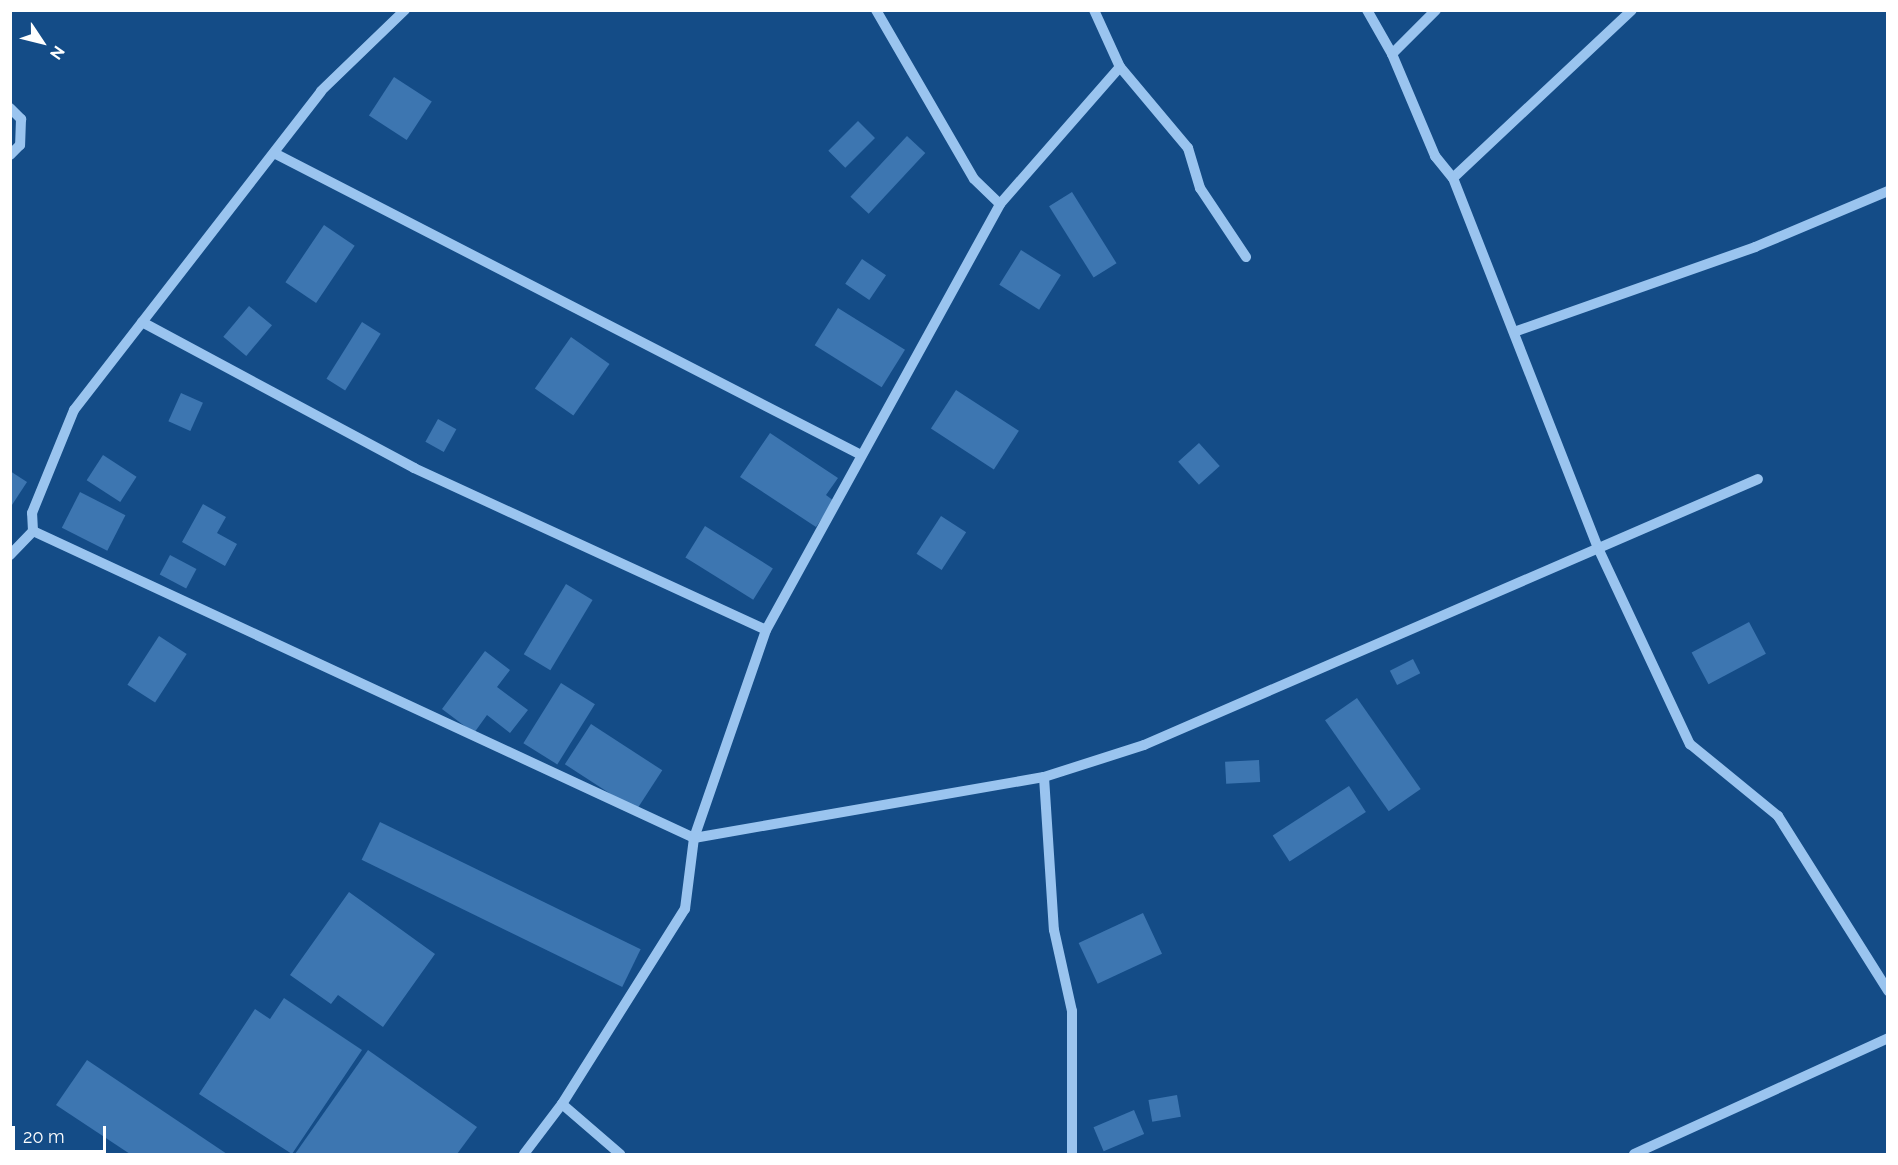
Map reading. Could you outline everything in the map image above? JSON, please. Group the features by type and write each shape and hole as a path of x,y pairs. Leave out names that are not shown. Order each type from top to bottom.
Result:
{"street":[{"path":"10,555 33,531 32,513 74,410 321,91 405,10"},
{"path":"876,10 974,178 1000,204"},
{"path":"1095,10 1120,67 1188,148 1200,188 1246,257"},
{"path":"1367,10 1392,54 1435,156 1453,178 1598,548 1690,744 1778,816 1887,991"},
{"path":"1392,54 1436,10"},
{"path":"1453,178 1632,10"},
{"path":"524,1155 562,1104 685,909 694,838 766,630 861,455 1000,204 1120,67"},
{"path":"10,108 21,119 20,145 10,155"},
{"path":"274,153 861,455"},
{"path":"1514,332 1755,247 1887,191"},
{"path":"142,322 414,468 766,630"},
{"path":"33,531 694,838 1044,777 1144,745 1758,479"},
{"path":"1044,777 1054,930 1072,1011 1072,1155"},
{"path":"1634,1155 1887,1038"},
{"path":"562,1104 620,1155"}],"building":[{"path":"394,77 432,102 407,140 369,116"},
{"path":"858,121 875,138 845,168 828,151"},
{"path":"907,136 925,153 869,214 850,197"},
{"path":"1072,192 1117,263 1094,278 1049,206"},
{"path":"324,225 355,246 316,303 285,282"},
{"path":"1021,250 1061,275 1039,310 999,285"},
{"path":"862,259 886,275 869,300 845,284"},
{"path":"249,306 272,325 246,356 223,337"},
{"path":"838,308 905,350 882,387 815,345"},
{"path":"362,322 381,334 345,390 326,379"},
{"path":"571,337 610,364 573,416 535,389"},
{"path":"956,390 1019,431 994,469 931,429"},
{"path":"181,393 203,403 190,431 168,421"},
{"path":"438,419 456,429 444,452 425,442"},
{"path":"770,433 838,478 826,495 834,501 816,527 740,477"},
{"path":"1199,443 1220,466 1199,485 1178,462"},
{"path":"103,455 137,477 120,502 87,480"},
{"path":"10,471 27,482 10,508"},
{"path":"80,492 125,515 107,551 62,528"},
{"path":"203,504 226,517 217,533 237,544 225,566 182,542"},
{"path":"941,516 966,532 942,570 916,554"},
{"path":"705,526 773,568 753,600 685,557"},
{"path":"170,555 196,569 186,589 160,574"},
{"path":"566,584 593,600 550,670 524,654"},
{"path":"1749,622 1766,654 1709,684 1692,653"},
{"path":"159,636 187,654 155,703 127,685"},
{"path":"485,651 510,670 497,687 528,710 510,733 487,715 474,733 442,709"},
{"path":"1413,659 1420,673 1397,685 1390,671"},
{"path":"561,683 595,704 557,764 523,743"},
{"path":"1357,698 1421,789 1389,811 1325,720"},
{"path":"591,724 662,770 636,811 565,764"},
{"path":"1259,760 1260,782 1226,784 1225,762"},
{"path":"1349,786 1366,812 1290,862 1273,836"},
{"path":"380,822 641,949 622,987 362,860"},
{"path":"349,892 435,954 383,1027 338,995 331,1004 290,975"},
{"path":"1143,913 1162,954 1098,984 1079,943"},
{"path":"284,998 362,1050 292,1154 199,1094 255,1009 270,1019"},
{"path":"368,1050 477,1127 457,1154 295,1154"},
{"path":"87,1060 227,1154 130,1154 56,1105"},
{"path":"1177,1095 1181,1117 1152,1122 1148,1100"},
{"path":"1134,1110 1144,1134 1104,1151 1093,1127"}]}
